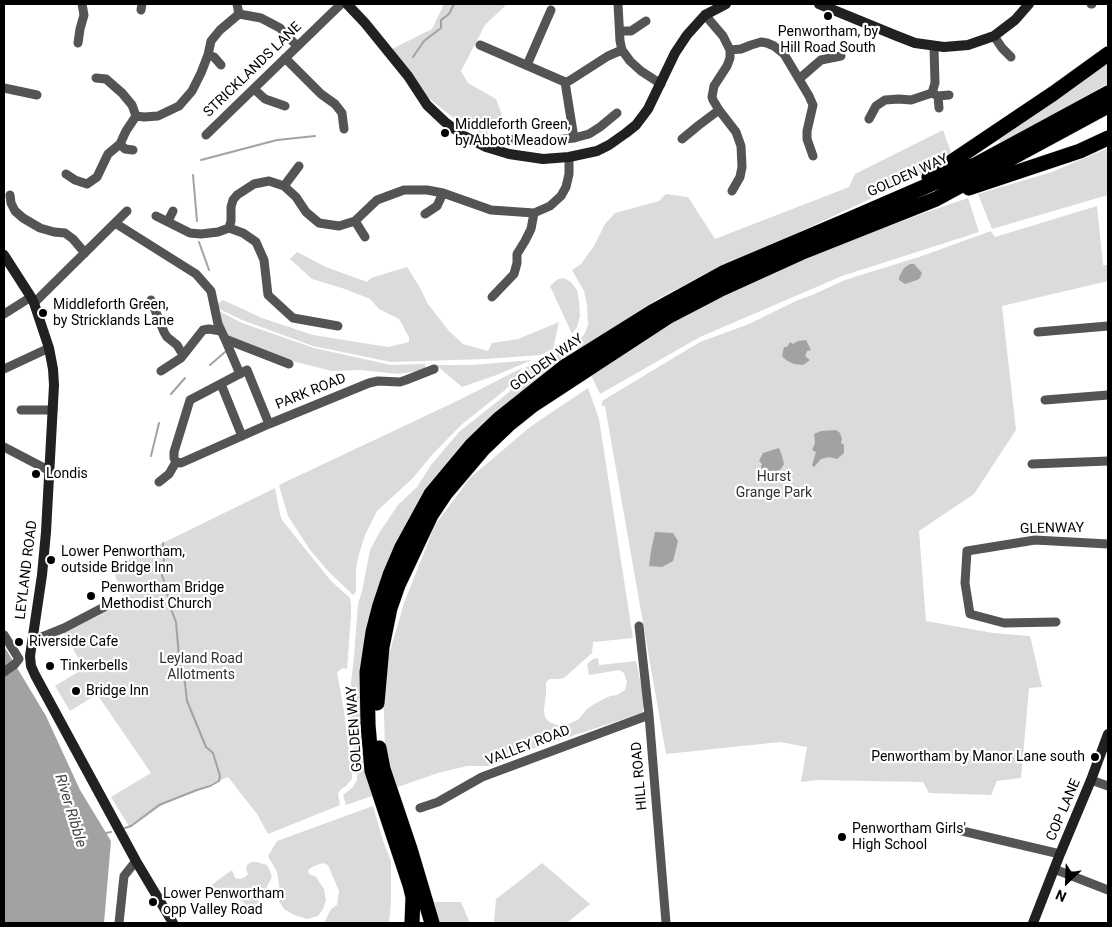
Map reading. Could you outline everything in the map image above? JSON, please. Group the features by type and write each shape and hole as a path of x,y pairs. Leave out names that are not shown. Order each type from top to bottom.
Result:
{"highway":[{"path":"848,220 935,173 1054,93 1108,54"},
{"name":"GOLDEN WAY","path":"412,923 413,897 410,885 372,771 368,725 367,672 373,632 380,605 402,547 431,494 471,446 500,418 564,367 652,312 723,273 975,164 1108,93"},
{"name":"GOLDEN WAY","path":"432,923 383,769 376,727 377,690 382,647 390,608 398,585 430,515 440,501 484,448 508,425 533,405 669,316 719,290 797,255 936,199 1108,106"},
{"path":"936,199 1080,151 1108,138"}],"street":[{"path":"78,43 84,15 82,4"},
{"path":"237,4 239,14"},
{"name":"STRICKLANDS LANE","path":"206,135 340,4"},
{"path":"347,4 408,76 427,105 444,122 464,136 486,147 508,154 543,159 569,157 597,151 610,145 636,125 646,113 675,53 687,35 705,15 726,4"},
{"path":"618,4 622,50 641,71 661,84"},
{"path":"819,4 915,43 934,47 968,45 994,36 1015,20 1030,4"},
{"path":"527,65 551,10"},
{"path":"239,14 261,18 280,28 297,46"},
{"path":"136,116 158,116 179,106 192,91 201,73 211,41 220,30 239,14"},
{"path":"705,15 723,36 730,50 728,66 714,86 712,93 713,100 736,132 741,146 742,167 740,177 732,192"},
{"path":"620,31 630,31 646,21"},
{"path":"994,36 1011,57"},
{"path":"730,50 740,49 760,42 774,46 784,54 809,96 812,105 807,139 813,156"},
{"path":"480,45 565,82 608,56 622,50"},
{"path":"934,47 934,83 939,108"},
{"path":"208,55 214,57 221,65"},
{"path":"798,79 822,60 841,56"},
{"path":"285,58 321,94 335,104 342,113 344,129"},
{"path":"96,78 106,79 122,93 132,105 136,116"},
{"path":"565,82 574,138"},
{"path":"4,88 38,95"},
{"path":"254,89 265,98 285,106"},
{"path":"869,119 876,106 885,100 911,100 935,94 950,95"},
{"path":"682,139 719,110"},
{"path":"514,139 537,142 574,138 589,134 617,113"},
{"path":"66,174 75,180 87,184 97,177 108,154 120,144 136,116"},
{"path":"120,144 125,149 132,150"},
{"path":"229,228 233,200 237,194 254,184 269,181 284,186 296,197 306,212 319,223 339,226 355,220 378,200 404,190 428,190 443,193 491,210 534,213 550,206 561,196 566,187 569,174 569,157"},
{"path":"284,186 298,166"},
{"path":"425,214 437,206 443,193"},
{"path":"10,195 10,203 23,218 40,228 65,233 85,253"},
{"path":"4,314 33,300 128,211"},
{"path":"168,221 174,211"},
{"path":"492,297 514,274 517,254 531,229 534,213"},
{"path":"156,216 190,233 218,232 229,228 243,233 256,242 264,260 268,294 293,318 338,326"},
{"path":"355,220 365,237"},
{"name":"PARK ROAD","path":"115,224 196,274 211,291 218,324 240,374 247,370 269,424 369,383 378,381 400,382 434,369"},
{"name":"LEYLAND ROAD","path":"4,255 33,300 50,348 54,385 42,575 32,641 21,660 31,666 136,861 173,923"},
{"path":"151,300 164,332 177,345 183,355"},
{"path":"1038,332 1108,326"},
{"path":"161,372 183,355 203,330 209,329 289,364"},
{"path":"4,369 50,348"},
{"path":"158,482 170,474 176,462 174,452 190,400 240,374"},
{"path":"221,384 242,436"},
{"path":"1045,400 1108,395"},
{"path":"20,410 53,410"},
{"path":"176,462 181,463 269,424"},
{"path":"4,447 50,471"},
{"path":"1032,464 1108,461"},
{"name":"GLENWAY","path":"1056,622 1004,623 970,614 965,583 967,550 1034,540 1108,544"},
{"path":"32,641 64,628 108,604"},
{"name":"HILL ROAD","path":"639,626 649,715 666,923"},
{"path":"4,635 21,660 4,672"},
{"name":"VALLEY ROAD","path":"420,808 438,802 482,777 649,715"},
{"name":"COP LANE","path":"1033,923 1108,734"},
{"path":"1091,780 1108,786"},
{"path":"958,830 1060,854"},
{"path":"119,923 124,876 136,861"},
{"path":"1054,869 1108,890"}],"green space":[{"path":"444,4 507,4 485,25 461,71 468,83 496,99 502,115 490,123 487,136 459,122 426,96 390,50 432,29"},
{"path":"1108,56 1108,84 1051,119 1005,143 998,140 998,138"},
{"path":"943,130 952,155 913,179 703,275 659,298 579,351 576,343 584,335 588,325 587,305 584,291 572,270 581,264 594,246 605,224 615,213 659,201 666,194 688,197 715,239 849,187 855,174"},
{"path":"1108,148 1108,195 992,229 978,194 1052,172"},
{"path":"968,198 979,232 842,276 700,337 600,394 589,371 714,299 829,248"},
{"name":"Hurst Grange Park","path":"1097,206 1103,265 1108,265 1108,281 1002,306 1016,430 974,494 919,531 926,621 993,633 1030,636 1042,687 1029,688 1021,778 997,781 991,795 929,793 923,782 817,780 801,782 807,747 780,742 666,754 605,406 602,406 602,401 700,342 749,324 845,280 922,256 991,231 995,237"},
{"path":"297,252 326,267 367,282 371,278 407,267 428,304 449,331 463,344 488,351 492,343 518,339 559,322 553,349 540,355 391,362 313,346 242,320 217,308 218,303 223,300 262,318 313,335 388,347 409,342 409,337 399,319 379,309 370,299 312,279 290,259"},
{"path":"564,278 571,282 577,290 579,301 580,316 577,327 572,334 550,286 558,279"},
{"path":"217,310 242,323 314,348 391,365 425,364 426,370 398,374 361,370 332,371 288,360 226,337"},
{"path":"571,349 573,354 550,368 513,398 476,433 360,677 362,751 372,796 346,805 343,795 353,787 357,780 348,708 358,604 370,550 398,505 417,487 431,465 459,432 508,393 518,382 526,367"},
{"path":"532,360 462,387 436,365 472,365"},
{"path":"522,368 505,390 461,425 413,478 377,511 365,535 359,554 356,568 356,592 353,595 310,550 288,516 279,485 457,401"},
{"path":"588,388 599,419 633,638 593,642 592,653 564,678 548,680 546,683 545,717 549,722 557,725 569,724 579,719 594,704 625,690 627,682 624,673 619,670 589,675 587,664 593,659 598,658 599,665 636,661 645,703 642,713 511,756 493,766 467,766 438,773 395,788 385,749 383,675 404,603 435,525 470,478 530,427"},
{"name":"Leyland Road Allotments","path":"275,488 282,520 331,581 350,598 351,616 347,669 343,668 337,672 344,711 352,779 338,794 340,805 268,834 257,814 228,777 164,804 130,828 111,797 151,773 90,684 96,695 70,711 55,686 81,670 82,665 63,631 125,600 112,568"},
{"path":"373,806 391,861 389,923 324,923 331,909 337,905 339,891 328,865 323,863 308,870 309,874 316,877 324,889 326,900 318,916 307,919 294,915 284,909 279,901 280,891 277,872 268,856 277,841"},
{"path":"251,862 267,865 272,877 252,910 237,897 210,886 232,870 235,878 241,879 245,877 248,874 247,865"},
{"path":"542,863 590,904 567,923 494,923 496,899"},
{"path":"431,902 461,902 470,923 436,923"}],"water":[{"path":"914,264 922,273 917,280 905,284 899,280 899,277 904,268"},
{"path":"806,340 811,350 807,351 805,356 810,360 803,365 794,364 782,356 784,347 787,347 790,342 793,344"},
{"path":"836,430 840,433 841,443 844,445 844,453 837,459 829,457 821,459 814,467 812,465 816,452 812,450 815,443 814,434 821,431"},
{"path":"779,448 784,464 780,470 764,471 759,461 763,453"},
{"path":"655,532 673,533 678,541 673,561 662,567 649,566"},
{"name":"River Ribble","path":"4,646 46,716 80,790 111,841 104,923 5,923"}],"waterway":[{"path":"413,57 424,41 441,28 441,20 449,14 454,4"},
{"path":"201,160 277,140 315,136"},
{"path":"193,175 197,221"},
{"path":"199,242 209,270"},
{"path":"210,365 225,352"},
{"path":"171,394 185,378"},
{"path":"151,456 159,423"},
{"path":"125,828 131,826 159,805 210,786 219,781 220,776 213,753 206,747 187,701 179,657 176,622 160,570 164,560 163,543"},
{"path":"106,833 111,832"}],"place":[{"name":"Penwortham, by Hill Road South","path":"828,16"},
{"name":"Middleforth Green, by Abbot Meadow","path":"445,133"},
{"name":"Middleforth Green, by Stricklands Lane","path":"43,313"},
{"name":"Londis","path":"36,474"},
{"name":"Lower Penwortham, outside Bridge Inn","path":"51,560"},
{"name":"Penwortham Bridge Methodist Church","path":"91,596"},
{"name":"Riverside Cafe","path":"19,642"},
{"name":"Tinkerbells","path":"50,666"},
{"name":"Bridge Inn","path":"76,691"},
{"name":"Penwortham by Manor Lane south","path":"1095,757"},
{"name":"Penwortham Girls' High School","path":"842,837"},
{"name":"Lower Penwortham opp Valley Road","path":"153,902"}]}
